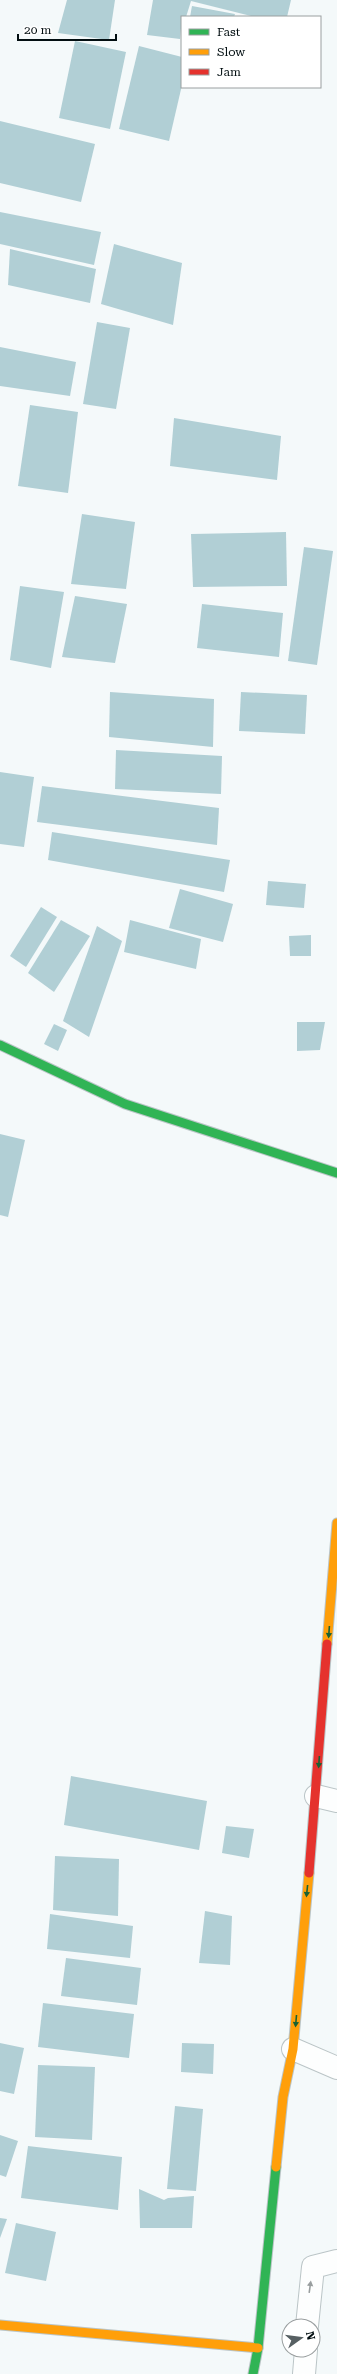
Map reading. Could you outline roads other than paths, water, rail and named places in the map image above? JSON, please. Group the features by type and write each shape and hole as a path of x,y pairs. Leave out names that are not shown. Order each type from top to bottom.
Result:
{"street":[{"path":"0,1045 125,1104 337,1173"},
{"path":"253,2374 258,2348 283,2096 293,2049 327,1798 337,1523"},
{"path":"293,2049 337,2068"},
{"path":"308,2318 312,2267 337,2261"},
{"path":"0,2325 258,2348"},
{"path":"304,2374 305,2358"}]}
